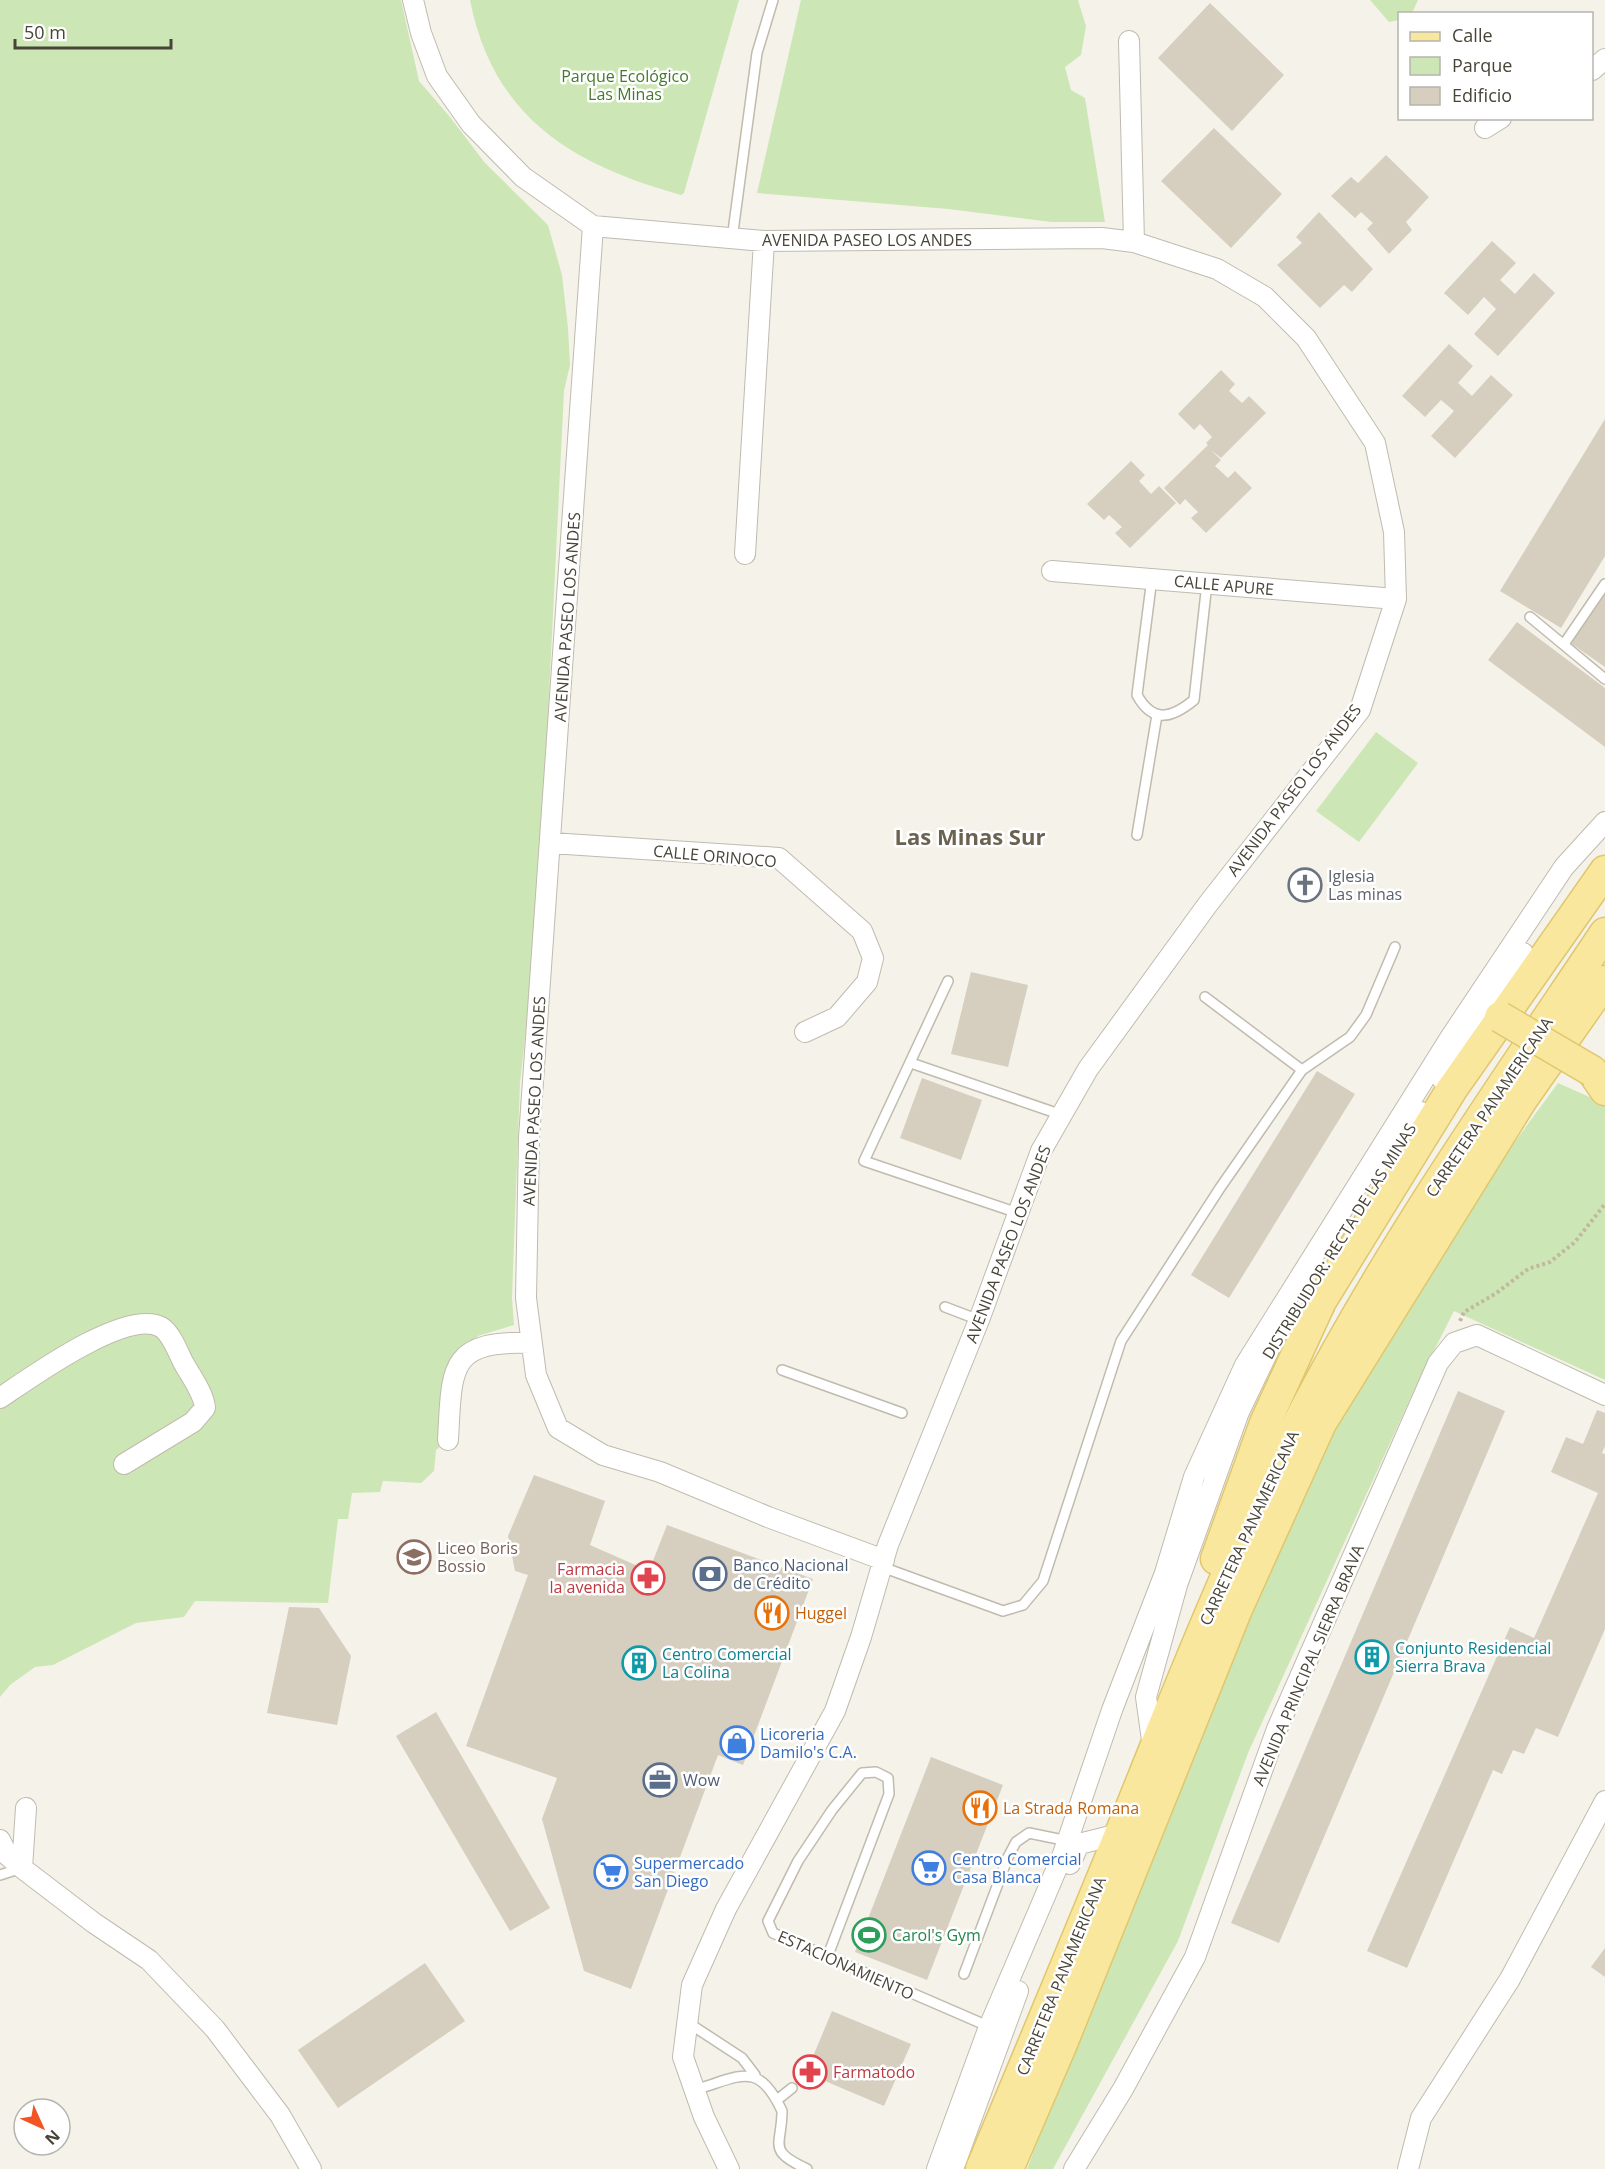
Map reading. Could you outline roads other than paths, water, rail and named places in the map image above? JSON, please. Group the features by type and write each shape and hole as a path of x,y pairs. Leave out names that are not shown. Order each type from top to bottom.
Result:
{"main road":[{"path":"1195,1645 1221,1539 1265,1423 1321,1301 1452,1089 1500,1017 1605,871"},
{"name":"CARRETERA PANAMERICANA","path":"981,2169 1013,2033 1119,1834 1154,1752 1195,1645 1301,1417 1367,1295 1429,1196 1605,933"},
{"name":"CARRETERA PANAMERICANA","path":"1008,2169 1237,1609 1321,1422 1521,1101 1605,981"},
{"path":"1500,1017 1601,1078"}],"street":[{"path":"413,0 421,33 437,76 471,124 523,177 593,226"},
{"path":"1129,41 1134,242"},
{"path":"1593,69 1605,59"},
{"name":"AVENIDA PASEO LOS ANDES","path":"593,226 732,239 764,241 1102,237 1134,242 1217,269 1265,297 1306,338 1375,443 1394,532 1396,599 1360,710 1208,904 1088,1069 1041,1150 979,1320 885,1557 768,1517 660,1472 603,1455 558,1428 536,1375 526,1298 529,1138 593,226"},
{"path":"745,554 764,241"},
{"name":"CALLE APURE","path":"1052,571 1396,599"},
{"path":"953,2169 1013,2033 1064,1854 1112,1710 1164,1573 1194,1477 1245,1365 1450,1038 1564,867 1605,822"},
{"name":"DISTRIBUIDOR: RECTA DE LAS MINAS","path":"1154,1752 1146,1697 1171,1607 1220,1461 1239,1412 1269,1347 1559,897 1605,839"},
{"name":"CALLE ORINOCO","path":"551,843 779,858 862,932 873,958 867,982 837,1017 805,1032"},
{"path":"0,1398 40,1370 97,1337 122,1328 147,1324 161,1328 173,1343 205,1408 193,1422 124,1464"},
{"name":"AVENIDA PRINCIPAL SIERRA BRAVA","path":"1074,2169 1123,2089 1195,1957 1277,1729 1438,1363 1454,1343 1477,1335 1605,1395"},
{"path":"448,1440 455,1370 468,1352 501,1342 532,1343"},
{"path":"729,2169 704,2117 682,2057 692,1985 726,1909 835,1711 861,1637 885,1557"},
{"path":"1408,2169 1421,2118 1510,1979 1605,1801"},
{"path":"21,1868 26,1808"},
{"path":"937,2169 1013,2033 1037,1940 1079,1844 1119,1834"},
{"path":"0,1840 8,1856 21,1868 94,1923 149,1960 215,2029 280,2115 311,2169"}],"lane":[{"path":"732,239 757,53 773,0"},
{"path":"1152,578 1137,695 1143,706 1157,715 1166,716 1180,712 1194,700 1207,583"},
{"path":"1564,644 1605,584"},
{"path":"1530,616 1605,679"},
{"path":"1137,835 1157,715"},
{"path":"885,1557 1003,1611 1023,1605 1043,1581 1121,1341 1220,1188 1302,1070 1350,1037 1366,1015 1395,947"},
{"path":"948,981 864,1161 1018,1213"},
{"path":"1205,997 1302,1070"},
{"path":"911,1063 1062,1115"},
{"path":"945,1307 979,1320"},
{"path":"782,1370 902,1413"},
{"name":"ESTACIONAMIENTO","path":"827,1958 889,1794 888,1779 876,1772 862,1773 832,1810 798,1861 768,1921 773,1933 827,1958 1013,2033"},
{"path":"964,1974 1008,1857 1016,1842 1029,1833 1079,1844"},
{"path":"0,1875 21,1868"},
{"path":"687,2022 742,2058 755,2075 766,2084 782,2111 777,2139 780,2150 789,2160 807,2169"},
{"path":"694,2090 742,2076 755,2075"},
{"path":"777,2100 792,2088"}],"place":[{"name":"Iglesia Las minas","path":"1305,885"},
{"name":"Liceo Boris Bossio","path":"414,1557"},
{"name":"Banco Nacional de Crédito","path":"710,1574"},
{"name":"Farmacia la avenida","path":"648,1578"},
{"name":"Huggel","path":"772,1613"},
{"name":"Conjunto Residencial Sierra Brava","path":"1372,1657"},
{"name":"Centro Comercial La Colina","path":"639,1663"},
{"name":"Licoreria Damilo's C.A.","path":"737,1743"},
{"name":"Wow","path":"660,1780"},
{"name":"La Strada Romana","path":"980,1808"},
{"name":"Centro Comercial Casa Blanca","path":"929,1868"},
{"name":"Supermercado San Diego","path":"611,1872"},
{"name":"Carol's Gym","path":"869,1935"},
{"name":"Farmatodo","path":"810,2072"}],"district":[{"name":"Las Minas Sur","path":"970,837"}],"park label":[{"name":"Parque Ecológico Las Minas","path":"625,85"}]}
